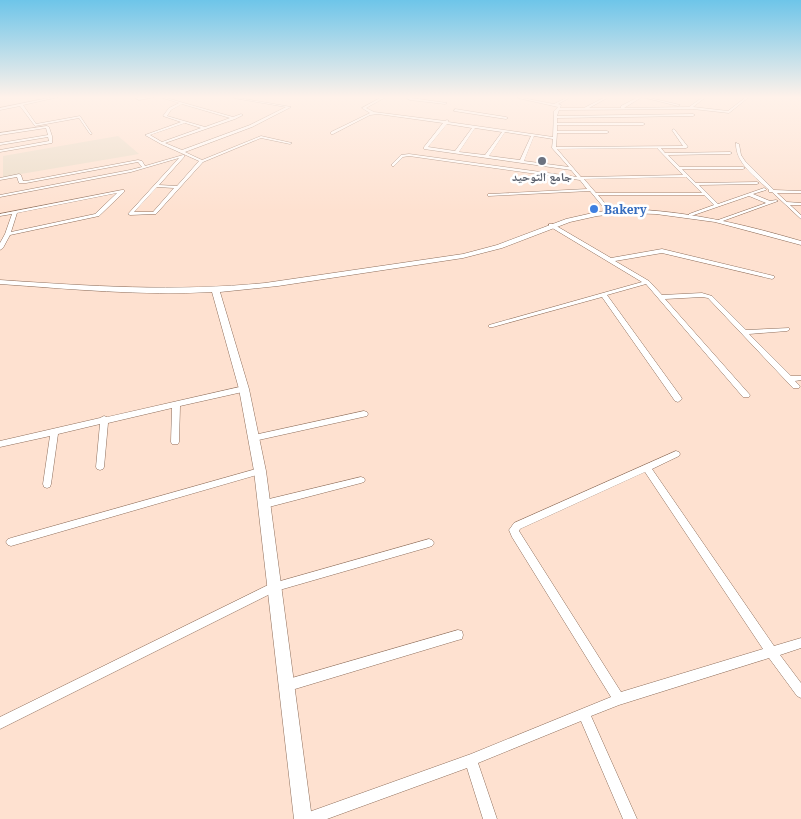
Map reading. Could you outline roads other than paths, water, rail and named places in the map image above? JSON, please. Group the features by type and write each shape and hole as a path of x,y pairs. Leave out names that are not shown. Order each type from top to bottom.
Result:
{"street":[{"path":"149,135 147,136 183,155 202,161"},
{"path":"162,143 184,135"},
{"path":"0,196 144,167 183,155 229,135"},
{"path":"434,135 424,147 572,169"},
{"path":"456,153 469,135"},
{"path":"486,157 501,135"},
{"path":"521,162 533,135"},
{"path":"534,135 553,138 554,148 611,213"},
{"path":"554,148 686,147 678,135"},
{"path":"0,144 50,136 52,142 0,151"},
{"path":"183,155 130,214 154,213 202,161 261,137 290,143"},
{"path":"737,144 739,155 743,162 801,218"},
{"path":"660,149 718,206"},
{"path":"665,154 730,153"},
{"path":"393,165 402,156 409,155 579,178 687,176"},
{"path":"0,179 19,175 21,182 24,182 140,161 144,167"},
{"path":"116,166 120,173"},
{"path":"679,168 743,168"},
{"path":"88,170 91,178"},
{"path":"696,184 757,183"},
{"path":"155,186 178,187"},
{"path":"691,215 764,189"},
{"path":"772,191 801,192"},
{"path":"0,215 123,192 97,215 0,233"},
{"path":"490,195 592,192 705,194"},
{"path":"749,194 770,203"},
{"path":"720,221 776,201"},
{"path":"784,203 801,204"},
{"path":"0,248 8,232 14,212"},
{"path":"0,282 150,291 216,291 462,256 497,247 551,225 587,216 611,213 640,212 691,215 801,243"},
{"path":"551,225 647,282 746,396"},
{"path":"611,260 662,251 772,277"},
{"path":"491,326 647,282"},
{"path":"216,291 244,389 260,471 302,819"},
{"path":"660,297 702,294 708,296 746,332 796,386"},
{"path":"604,295 678,399"},
{"path":"550,310 556,318"},
{"path":"746,332 787,329"},
{"path":"789,379 801,378"},
{"path":"0,444 104,419 244,389"},
{"path":"175,442 176,404"},
{"path":"254,438 364,414"},
{"path":"100,467 104,419"},
{"path":"47,484 55,431"},
{"path":"618,699 514,530 517,526 676,454"},
{"path":"647,468 772,654 800,689"},
{"path":"12,542 260,471"},
{"path":"265,504 361,480"},
{"path":"0,723 274,587 430,543"},
{"path":"286,686 458,635"},
{"path":"309,819 471,760 618,699 772,654 801,643"},
{"path":"584,714 630,819"},
{"path":"471,760 490,819"}],"place":[{"name":"جامع التوحيد","path":"542,161"},
{"name":"Bakery","path":"594,209"}]}
